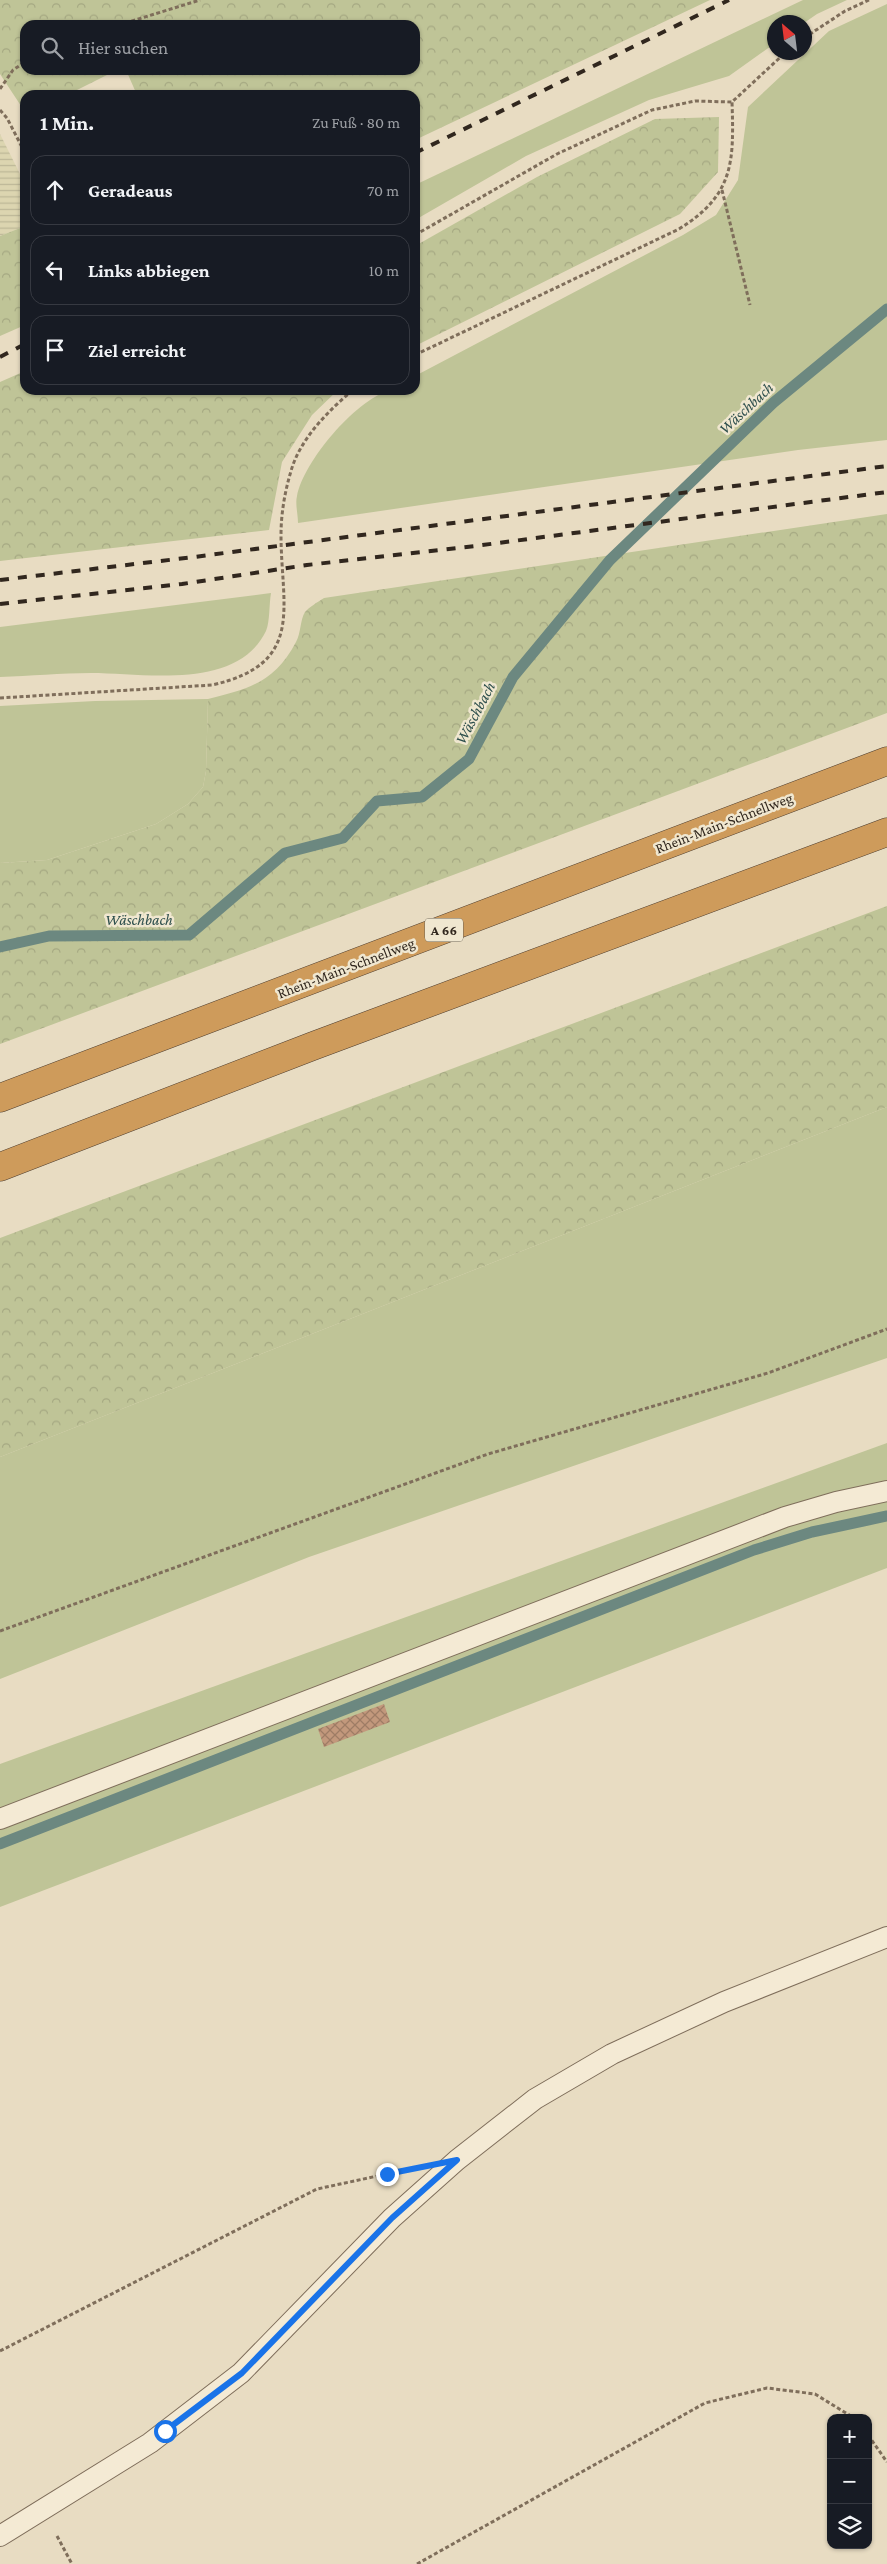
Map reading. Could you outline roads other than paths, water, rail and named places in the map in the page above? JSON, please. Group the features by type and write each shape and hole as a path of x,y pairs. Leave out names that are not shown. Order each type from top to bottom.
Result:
{"highway":[{"name":"Rhein-Main-Schnellweg","path":"0,1098 887,761"},
{"path":"0,1167 331,1039 887,832"}],"lane":[{"path":"0,1819 785,1517 836,1502 887,1491"},
{"path":"0,2536 150,2443 242,2373 392,2218 457,2160 535,2099 612,2054 698,2014 887,1938"}],"waterway":[{"name":"Wäschbach","path":"0,947 49,936 189,935 285,853 343,838 377,801 422,797 469,759 513,677 610,560 773,403 887,309"},
{"path":"0,1844 754,1550 812,1532 887,1516"}],"railway":[{"path":"420,151 729,0"},
{"path":"0,357 20,347"},
{"path":"0,580 194,557 887,466"},
{"path":"0,604 182,584 307,565 475,546 887,492"}]}
